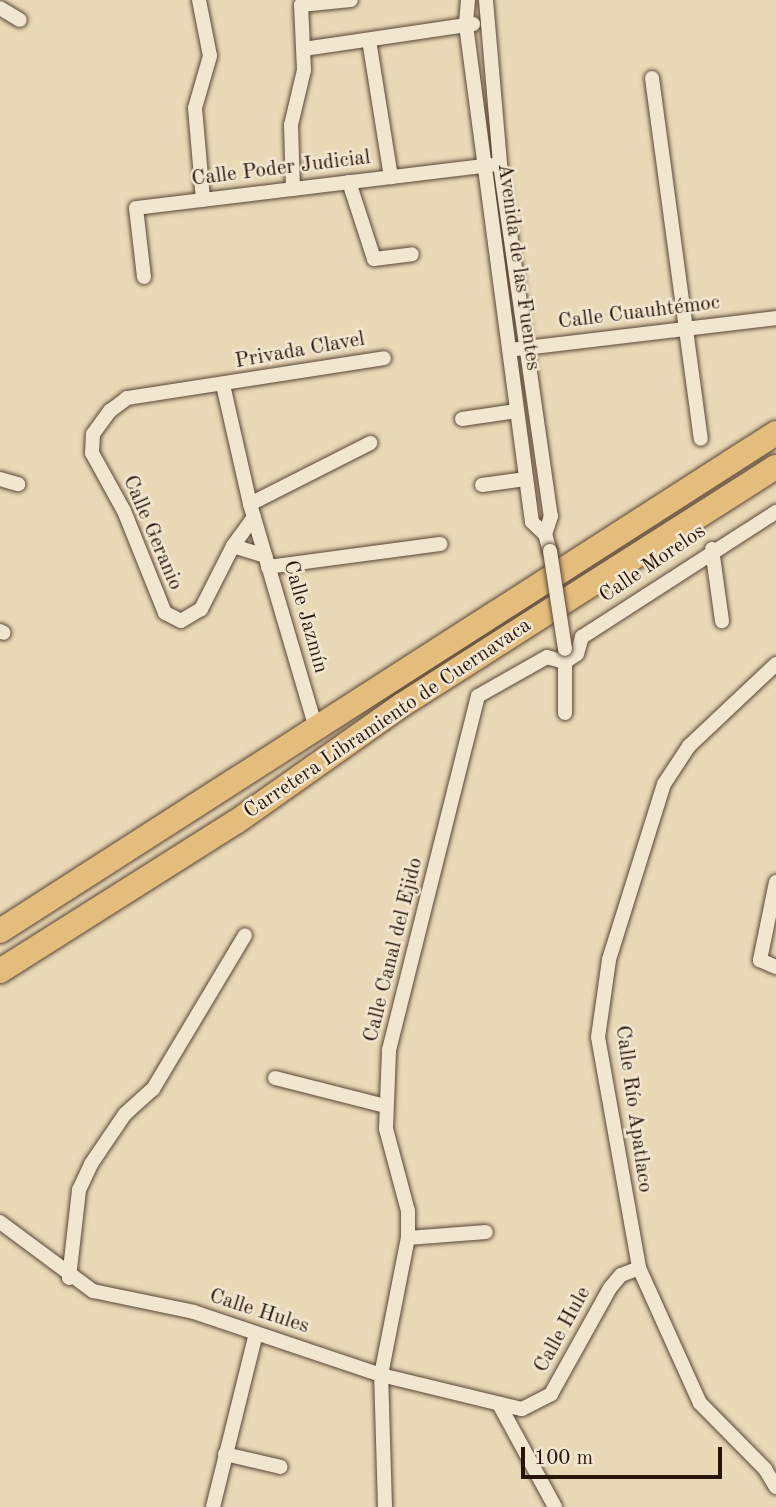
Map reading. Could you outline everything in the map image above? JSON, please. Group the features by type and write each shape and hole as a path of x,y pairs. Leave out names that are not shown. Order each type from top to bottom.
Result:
{"highway":[{"name":"Carretera Libramiento de Cuernavaca","path":"0,931 776,433"},
{"name":"Carretera Libramiento de Cuernavaca","path":"0,971 236,822 402,705 776,467"}],"street":[{"path":"199,0 210,56 195,108 204,200"},
{"path":"293,189 290,125 300,95 304,49 301,5 351,0"},
{"name":"Avenida de las Fuentes","path":"468,0 466,25 516,411 532,522 545,534 550,551 565,655 565,713"},
{"name":"Avenida de las Fuentes","path":"486,0 485,23 500,164 551,516 545,534"},
{"path":"0,8 20,20"},
{"path":"304,49 485,23"},
{"path":"369,40 391,177"},
{"path":"652,78 701,439"},
{"name":"Calle Poder Judicial","path":"144,276 136,208 500,164"},
{"path":"349,182 374,259 412,254"},
{"name":"Calle Cuauhtémoc","path":"508,351 776,318"},
{"name":"Privada Clavel","path":"89,444 110,411 127,398 384,358"},
{"name":"Calle Jazmín","path":"223,385 252,510 316,728"},
{"path":"462,419 516,411"},
{"path":"252,510 370,443"},
{"name":"Calle Geranio","path":"89,444 124,511 164,613 181,621 201,609 252,510"},
{"path":"0,479 18,484"},
{"path":"482,485 526,479"},
{"name":"Calle Morelos","path":"565,655 578,654 582,637 712,549 776,512"},
{"path":"233,545 267,562 440,544"},
{"path":"712,549 722,621"},
{"name":"Calle Canal del Ejido","path":"385,1507 381,1375 408,1238 408,1211 386,1129 389,1050 478,696 547,657 565,655"},
{"name":"Calle Río Apatlaco","path":"776,664 689,746 664,785 609,960 598,1037 639,1268 700,1403 765,1469 776,1487"},
{"path":"776,882 760,960 776,967"},
{"path":"69,1278 79,1190 91,1164 125,1114 153,1089 245,935"},
{"path":"275,1078 386,1106"},
{"name":"Calle Hules","path":"0,1223 69,1278 93,1291 194,1312 381,1375 522,1409"},
{"path":"408,1238 486,1232"},
{"name":"Calle Hule","path":"522,1409 551,1394 610,1288 621,1275 639,1268"},
{"path":"213,1507 256,1333"},
{"path":"500,1405 555,1507"},
{"path":"225,1454 281,1467"}]}
